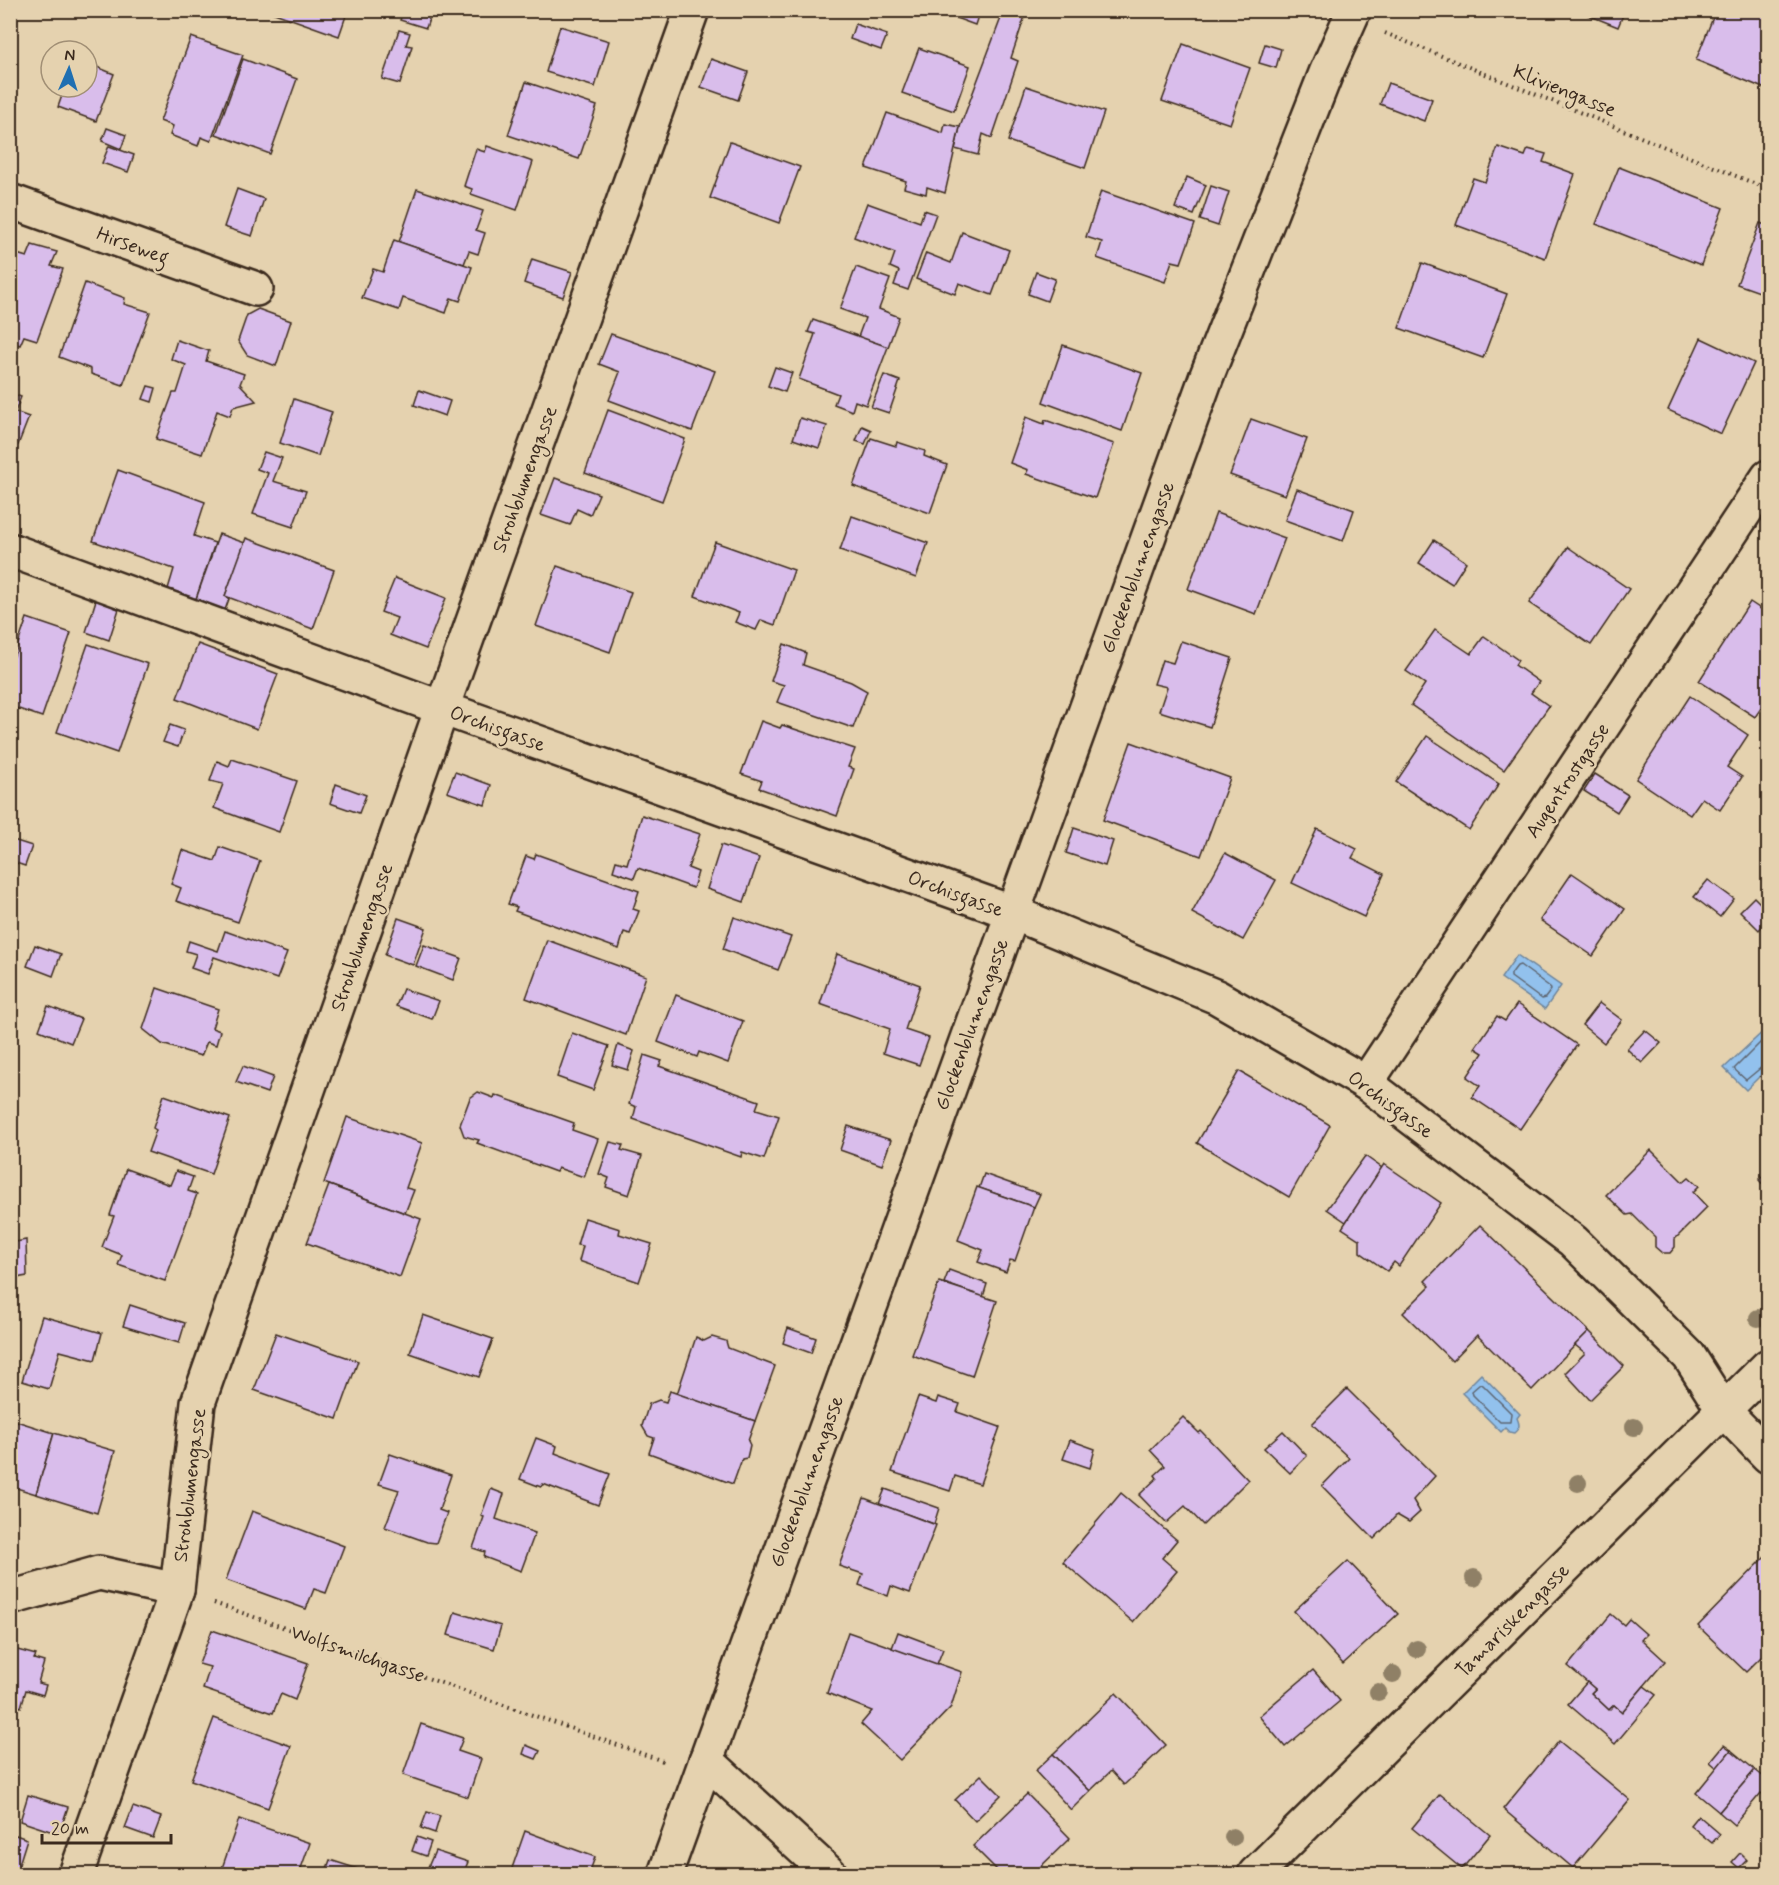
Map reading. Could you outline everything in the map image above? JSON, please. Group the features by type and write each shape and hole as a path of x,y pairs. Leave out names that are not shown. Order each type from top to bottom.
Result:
{"street":[{"name":"Strohblumengasse","path":"76,1875 177,1590 198,1403 442,708 692,10"},
{"name":"Glockenblumengasse","path":"665,1875 1011,912 1206,378 1323,82 1353,15"},
{"name":"Hirseweg","path":"10,201 255,289"},
{"name":"Augentrostgasse","path":"1366,1083 1768,477"},
{"name":"Orchisgasse","path":"10,550 1011,912 1217,997 1366,1083 1573,1241 1689,1356 1724,1411 1768,1456"},
{"name":"Tamariskengasse","path":"1255,1875 1768,1366"},
{"path":"10,1598 99,1573 177,1590"},
{"path":"703,1767 830,1875"}],"path":[{"name":"Kliviengasse","path":"1353,15 1768,189"},
{"name":"Wolfsmilchgasse","path":"177,1590 703,1767"}],"water":[{"path":"1517,955 1561,986 1545,1009 1501,978"},
{"path":"1768,1027 1768,1068 1746,1090 1724,1068"},
{"path":"1481,1374 1520,1414 1517,1418 1519,1425 1514,1433 1505,1428 1501,1432 1462,1393"}],"building":[{"path":"266,10 348,10 339,36"},
{"path":"403,10 432,10 426,28 400,20"},
{"path":"934,10 980,10 975,25"},
{"path":"1004,10 1027,10 1011,58 1018,61 992,138 983,134 978,155 955,149 960,127"},
{"path":"1576,10 1625,10 1618,27"},
{"path":"1716,10 1768,10 1768,90 1696,60"},
{"path":"855,24 887,35 881,50 850,39"},
{"path":"560,26 609,41 595,87 546,72"},
{"path":"399,30 410,33 406,45 412,46 400,84 382,79"},
{"path":"191,37 243,55 211,141 201,137 198,146 170,135 173,126 160,121"},
{"path":"1183,44 1250,68 1230,124 1162,101"},
{"path":"1265,44 1281,49 1276,68 1259,63"},
{"path":"919,48 970,66 954,111 902,93"},
{"path":"243,59 297,79 270,154 216,134"},
{"path":"711,59 748,72 738,100 701,87"},
{"path":"99,68 114,74 96,121 58,107 61,99 99,99"},
{"path":"526,82 597,106 579,159 508,135"},
{"path":"1388,83 1432,99 1424,121 1380,104"},
{"path":"1026,86 1104,112 1085,168 1008,141"},
{"path":"887,113 943,133 945,124 960,127 945,193 927,187 926,194 904,188 906,181 866,168"},
{"path":"107,128 126,135 121,149 102,141"},
{"path":"730,142 800,167 779,223 710,198"},
{"path":"109,146 134,155 128,172 102,163"},
{"path":"487,146 533,162 517,210 471,194 472,189 464,186 476,149 485,152"},
{"path":"1498,147 1525,156 1528,149 1546,154 1543,162 1575,174 1545,258 1456,225 1473,178 1485,182"},
{"path":"1619,167 1723,208 1701,265 1596,224"},
{"path":"1187,177 1206,185 1194,215 1175,208"},
{"path":"1211,186 1229,192 1218,226 1200,220"},
{"path":"237,189 264,199 252,236 224,227"},
{"path":"417,189 483,211 476,230 485,233 478,254 469,251 464,264 399,242"},
{"path":"1101,191 1195,224 1181,263 1172,261 1165,282 1097,258 1102,242 1086,237"},
{"path":"867,203 920,222 924,210 936,214 908,290 894,285 899,271 890,267 895,253 854,237"},
{"path":"1760,223 1768,226 1768,295 1737,284"},
{"path":"962,232 1009,250 992,295 959,283 955,294 916,279 926,253 951,263"},
{"path":"394,240 472,267 460,301 451,298 446,313 403,298 399,310 362,298 373,269 383,272"},
{"path":"32,245 57,252 51,266 63,269 37,340 24,336 20,345 10,342 10,252 27,257"},
{"path":"532,259 572,272 563,297 524,283"},
{"path":"1422,263 1507,294 1483,358 1399,328"},
{"path":"856,267 890,279 879,309 899,317 888,347 858,337 865,318 840,309"},
{"path":"1036,272 1055,279 1047,301 1028,294"},
{"path":"85,283 125,298 124,304 150,312 123,385 91,374 91,369 59,357"},
{"path":"258,309 291,321 276,366 247,355 238,341 247,315"},
{"path":"813,320 888,347 866,405 855,401 852,411 834,404 838,394 799,379 815,334 808,332"},
{"path":"611,334 715,371 692,431 609,400 620,372 599,364"},
{"path":"1701,338 1754,363 1721,434 1668,410"},
{"path":"177,340 209,351 206,361 244,374 240,384 256,401 233,407 230,416 217,411 202,454 156,439 173,393 177,393 186,365 171,359"},
{"path":"1063,345 1142,373 1122,431 1043,402"},
{"path":"775,367 792,373 785,392 768,386"},
{"path":"884,375 900,381 889,413 871,407"},
{"path":"148,386 156,388 152,402 143,399"},
{"path":"419,390 450,401 445,416 414,405"},
{"path":"10,393 21,397 15,412 29,417 18,445 10,443"},
{"path":"294,399 332,412 318,456 280,443"},
{"path":"608,410 685,439 662,501 585,473"},
{"path":"1026,417 1044,424 1045,420 1114,444 1095,498 1026,474 1028,470 1010,463"},
{"path":"800,418 827,426 819,448 793,439"},
{"path":"1251,419 1307,439 1285,495 1230,475"},
{"path":"862,426 871,430 865,444 856,441"},
{"path":"871,438 896,446 897,442 925,451 924,456 947,465 930,513 853,486"},
{"path":"264,452 282,458 273,481 306,491 293,527 253,514 268,473 257,469"},
{"path":"118,470 205,502 194,536 215,543 196,599 168,589 174,569 93,541"},
{"path":"555,478 599,494 590,515 577,509 570,525 541,515"},
{"path":"1297,489 1354,510 1343,541 1285,520"},
{"path":"1216,513 1285,538 1256,614 1188,589"},
{"path":"852,516 928,543 916,578 840,550"},
{"path":"219,534 245,543 225,596 229,599 225,610 196,599"},
{"path":"246,538 334,570 313,629 225,596"},
{"path":"1434,540 1466,562 1452,584 1419,563"},
{"path":"715,542 794,570 775,625 761,620 756,630 735,622 739,613 695,596"},
{"path":"1568,547 1629,589 1591,645 1529,603"},
{"path":"557,566 631,592 610,652 536,626"},
{"path":"395,578 446,598 426,649 390,635 397,618 381,612"},
{"path":"96,600 119,609 109,640 86,632"},
{"path":"1750,602 1768,614 1768,702 1766,701 1755,717 1699,681"},
{"path":"27,618 71,633 42,717 10,706 10,667"},
{"path":"1435,630 1471,654 1484,636 1518,660 1515,665 1539,682 1531,693 1549,706 1504,770 1411,705 1425,684 1406,671"},
{"path":"1181,641 1232,658 1210,727 1159,711 1167,687 1154,684 1162,660 1173,663"},
{"path":"88,644 148,664 117,753 57,732"},
{"path":"198,644 278,674 257,729 177,698"},
{"path":"784,644 806,653 803,665 851,682 867,691 853,728 777,702 784,685 771,681"},
{"path":"1690,696 1748,735 1727,767 1742,777 1720,810 1702,798 1690,815 1636,779"},
{"path":"761,721 780,728 782,725 855,749 848,767 854,769 837,816 759,788 762,781 741,774"},
{"path":"170,725 184,730 178,747 163,742"},
{"path":"1427,736 1499,784 1469,830 1396,782"},
{"path":"1131,742 1230,778 1201,856 1103,820"},
{"path":"232,759 297,781 279,832 214,808 223,784 210,781 217,761 229,766"},
{"path":"455,772 491,785 485,805 447,792"},
{"path":"1595,774 1628,795 1617,812 1584,791"},
{"path":"336,784 366,795 359,813 330,803"},
{"path":"642,815 700,834 688,868 698,872 693,888 638,868 634,878 613,871 616,861 627,864"},
{"path":"1074,828 1113,841 1105,866 1066,853"},
{"path":"1317,829 1357,849 1352,858 1384,874 1364,917 1292,883"},
{"path":"10,839 32,846 25,866 10,861"},
{"path":"721,845 759,858 744,902 707,889"},
{"path":"220,847 260,861 238,922 176,901 181,888 171,884 182,850 215,861"},
{"path":"1225,853 1276,880 1243,940 1192,913"},
{"path":"536,854 639,891 633,909 639,911 630,934 624,932 619,949 515,911 517,907 508,904 526,856 534,859"},
{"path":"1572,873 1625,909 1593,956 1540,920"},
{"path":"1708,880 1734,899 1720,917 1694,897"},
{"path":"1768,887 1768,905 1760,898"},
{"path":"1754,897 1768,911 1768,920 1759,930 1740,911"},
{"path":"734,917 791,937 778,970 723,949"},
{"path":"398,918 426,928 413,965 385,955"},
{"path":"225,931 287,953 277,979 214,957 208,974 191,968 196,954 186,951 189,941 218,951"},
{"path":"547,940 646,976 626,1035 526,998"},
{"path":"35,945 61,954 53,976 27,966"},
{"path":"424,945 461,958 453,980 416,966"},
{"path":"837,954 920,985 905,1030 929,1038 919,1065 883,1053 890,1029 820,1004"},
{"path":"157,988 218,1009 212,1028 220,1031 216,1045 207,1042 201,1056 162,1044 143,1029"},
{"path":"403,989 439,1001 432,1019 396,1006"},
{"path":"676,995 743,1021 728,1063 699,1052 697,1057 658,1042"},
{"path":"1599,1003 1622,1020 1604,1043 1582,1025"},
{"path":"1517,1004 1577,1045 1520,1129 1472,1097 1480,1086 1467,1077 1483,1053 1475,1048 1497,1016 1505,1021"},
{"path":"48,1006 81,1019 71,1043 39,1030"},
{"path":"1645,1030 1661,1043 1642,1063 1627,1049"},
{"path":"572,1033 609,1046 593,1090 557,1077"},
{"path":"618,1045 634,1051 628,1070 612,1065"},
{"path":"644,1055 662,1061 659,1066 759,1101 756,1109 779,1116 764,1159 742,1152 741,1157 633,1119 636,1107 629,1104"},
{"path":"243,1066 273,1077 267,1093 236,1082"},
{"path":"1239,1071 1330,1125 1289,1197 1197,1143"},
{"path":"478,1092 494,1098 495,1095 574,1123 572,1130 598,1139 584,1177 558,1168 556,1172 464,1136 460,1125 470,1098"},
{"path":"164,1095 230,1118 211,1174 148,1152"},
{"path":"347,1117 422,1143 406,1188 414,1190 405,1213 324,1183"},
{"path":"848,1126 891,1140 882,1165 840,1150"},
{"path":"610,1142 623,1145 621,1150 642,1156 629,1195 606,1187 609,1178 599,1174"},
{"path":"1651,1150 1683,1182 1689,1177 1699,1186 1693,1192 1707,1207 1675,1239 1675,1247 1670,1253 1662,1253 1655,1247 1655,1237 1632,1214 1627,1215 1606,1195"},
{"path":"1365,1156 1382,1168 1346,1222 1327,1209"},
{"path":"1384,1164 1441,1203 1399,1266 1394,1262 1387,1271 1360,1252 1360,1240 1342,1228"},
{"path":"126,1169 170,1185 176,1171 193,1177 188,1191 197,1194 165,1281 118,1265 122,1255 102,1247 114,1216 110,1215"},
{"path":"1768,1170 1768,1190 1759,1180"},
{"path":"984,1174 1040,1194 1034,1207 979,1188"},
{"path":"329,1185 421,1219 400,1277 307,1243"},
{"path":"977,1187 1034,1207 1015,1261 1010,1260 1006,1272 978,1262 983,1250 958,1240"},
{"path":"585,1218 620,1229 619,1234 652,1244 639,1282 579,1261 583,1246 577,1245"},
{"path":"1480,1225 1589,1331 1532,1390 1477,1335 1452,1361 1403,1313 1430,1286 1425,1281"},
{"path":"26,1240 27,1276 10,1279 10,1243"},
{"path":"949,1270 987,1284 983,1297 944,1283"},
{"path":"939,1282 997,1301 972,1376 912,1355"},
{"path":"130,1305 185,1323 179,1343 123,1326"},
{"path":"423,1315 493,1339 479,1377 410,1353"},
{"path":"42,1316 102,1333 95,1360 60,1351 49,1389 22,1381"},
{"path":"788,1328 816,1338 811,1353 783,1343"},
{"path":"1589,1331 1624,1366 1590,1400 1565,1373 1585,1353 1575,1345"},
{"path":"276,1333 358,1361 337,1419 254,1390"},
{"path":"696,1337 704,1341 712,1337 726,1341 728,1348 775,1366 755,1421 677,1394"},
{"path":"1347,1389 1435,1476 1413,1500 1420,1512 1409,1522 1397,1515 1374,1539 1322,1486 1349,1458 1312,1424"},
{"path":"670,1391 755,1421 748,1441 750,1445 747,1458 742,1459 733,1484 649,1453 654,1438 648,1436 642,1426 649,1404 659,1400 666,1402"},
{"path":"918,1397 936,1403 938,1397 960,1404 957,1412 1000,1427 980,1484 955,1476 950,1491 892,1472"},
{"path":"1183,1417 1199,1433 1201,1431 1248,1480 1203,1525 1185,1506 1166,1523 1139,1495 1157,1478 1155,1475 1165,1466 1150,1450"},
{"path":"10,1419 54,1433 36,1494 10,1486"},
{"path":"1283,1431 1307,1456 1290,1473 1264,1448"},
{"path":"54,1433 115,1451 97,1513 36,1494"},
{"path":"536,1438 557,1446 555,1453 610,1474 598,1505 543,1484 541,1487 520,1479"},
{"path":"1070,1440 1095,1449 1090,1468 1063,1459"},
{"path":"390,1454 451,1475 439,1510 447,1513 436,1543 385,1527 399,1490 379,1484"},
{"path":"491,1489 504,1494 496,1519 535,1533 521,1571 484,1557 485,1552 473,1548"},
{"path":"885,1489 939,1508 934,1524 879,1504"},
{"path":"1121,1493 1177,1540 1162,1558 1177,1571 1133,1622 1063,1562"},
{"path":"864,1498 936,1525 910,1593 891,1586 888,1596 859,1585 863,1574 839,1566"},
{"path":"252,1511 344,1546 326,1593 314,1589 306,1609 226,1580"},
{"path":"1765,1557 1768,1560 1768,1665 1761,1657 1746,1672 1698,1626"},
{"path":"1348,1561 1398,1614 1343,1664 1294,1611"},
{"path":"455,1612 501,1626 494,1649 448,1635"},
{"path":"1611,1614 1624,1625 1629,1619 1646,1634 1641,1639 1665,1661 1622,1712 1614,1705 1609,1710 1591,1693 1595,1689 1568,1666"},
{"path":"212,1630 308,1663 295,1700 281,1694 273,1713 203,1689 210,1667 199,1664"},
{"path":"848,1632 962,1672 951,1707 900,1760 861,1724 872,1711 827,1693"},
{"path":"898,1632 943,1649 937,1664 892,1648"},
{"path":"10,1648 36,1655 34,1659 44,1662 38,1683 46,1685 43,1695 26,1690 21,1707 10,1704"},
{"path":"1313,1670 1340,1701 1285,1747 1259,1716"},
{"path":"1587,1682 1595,1689 1591,1693 1609,1710 1614,1705 1622,1712 1644,1686 1656,1695 1615,1744 1568,1704"},
{"path":"1116,1693 1166,1745 1124,1785 1111,1771 1090,1791 1053,1754"},
{"path":"214,1718 291,1746 268,1808 191,1780"},
{"path":"421,1724 463,1738 458,1751 481,1759 468,1797 403,1775"},
{"path":"1559,1741 1630,1800 1573,1868 1503,1809"},
{"path":"526,1745 540,1751 536,1759 523,1754"},
{"path":"1724,1745 1731,1750 1717,1768 1710,1762"},
{"path":"1731,1750 1755,1770 1719,1812 1696,1793"},
{"path":"1053,1754 1090,1791 1071,1810 1035,1771"},
{"path":"1755,1770 1768,1780 1768,1794 1766,1797 1761,1793 1734,1825 1719,1812"},
{"path":"981,1775 1001,1795 975,1821 955,1800"},
{"path":"1027,1794 1070,1838 1033,1874 1001,1874 973,1846"},
{"path":"1440,1794 1490,1835 1462,1869 1412,1828"},
{"path":"28,1795 68,1807 59,1834 20,1821"},
{"path":"133,1807 161,1817 153,1838 125,1828"},
{"path":"427,1812 440,1816 435,1833 421,1828"},
{"path":"1698,1815 1720,1834 1712,1843 1690,1825"},
{"path":"239,1819 310,1843 299,1874 220,1874"},
{"path":"525,1831 595,1857 589,1874 510,1874"},
{"path":"10,1833 27,1839 16,1874 10,1874"},
{"path":"417,1837 431,1842 426,1856 412,1851"},
{"path":"435,1851 468,1862 463,1874 451,1874 428,1867"},
{"path":"1740,1853 1747,1860 1739,1868 1732,1862"},
{"path":"330,1860 361,1870 359,1874 325,1874"}]}
